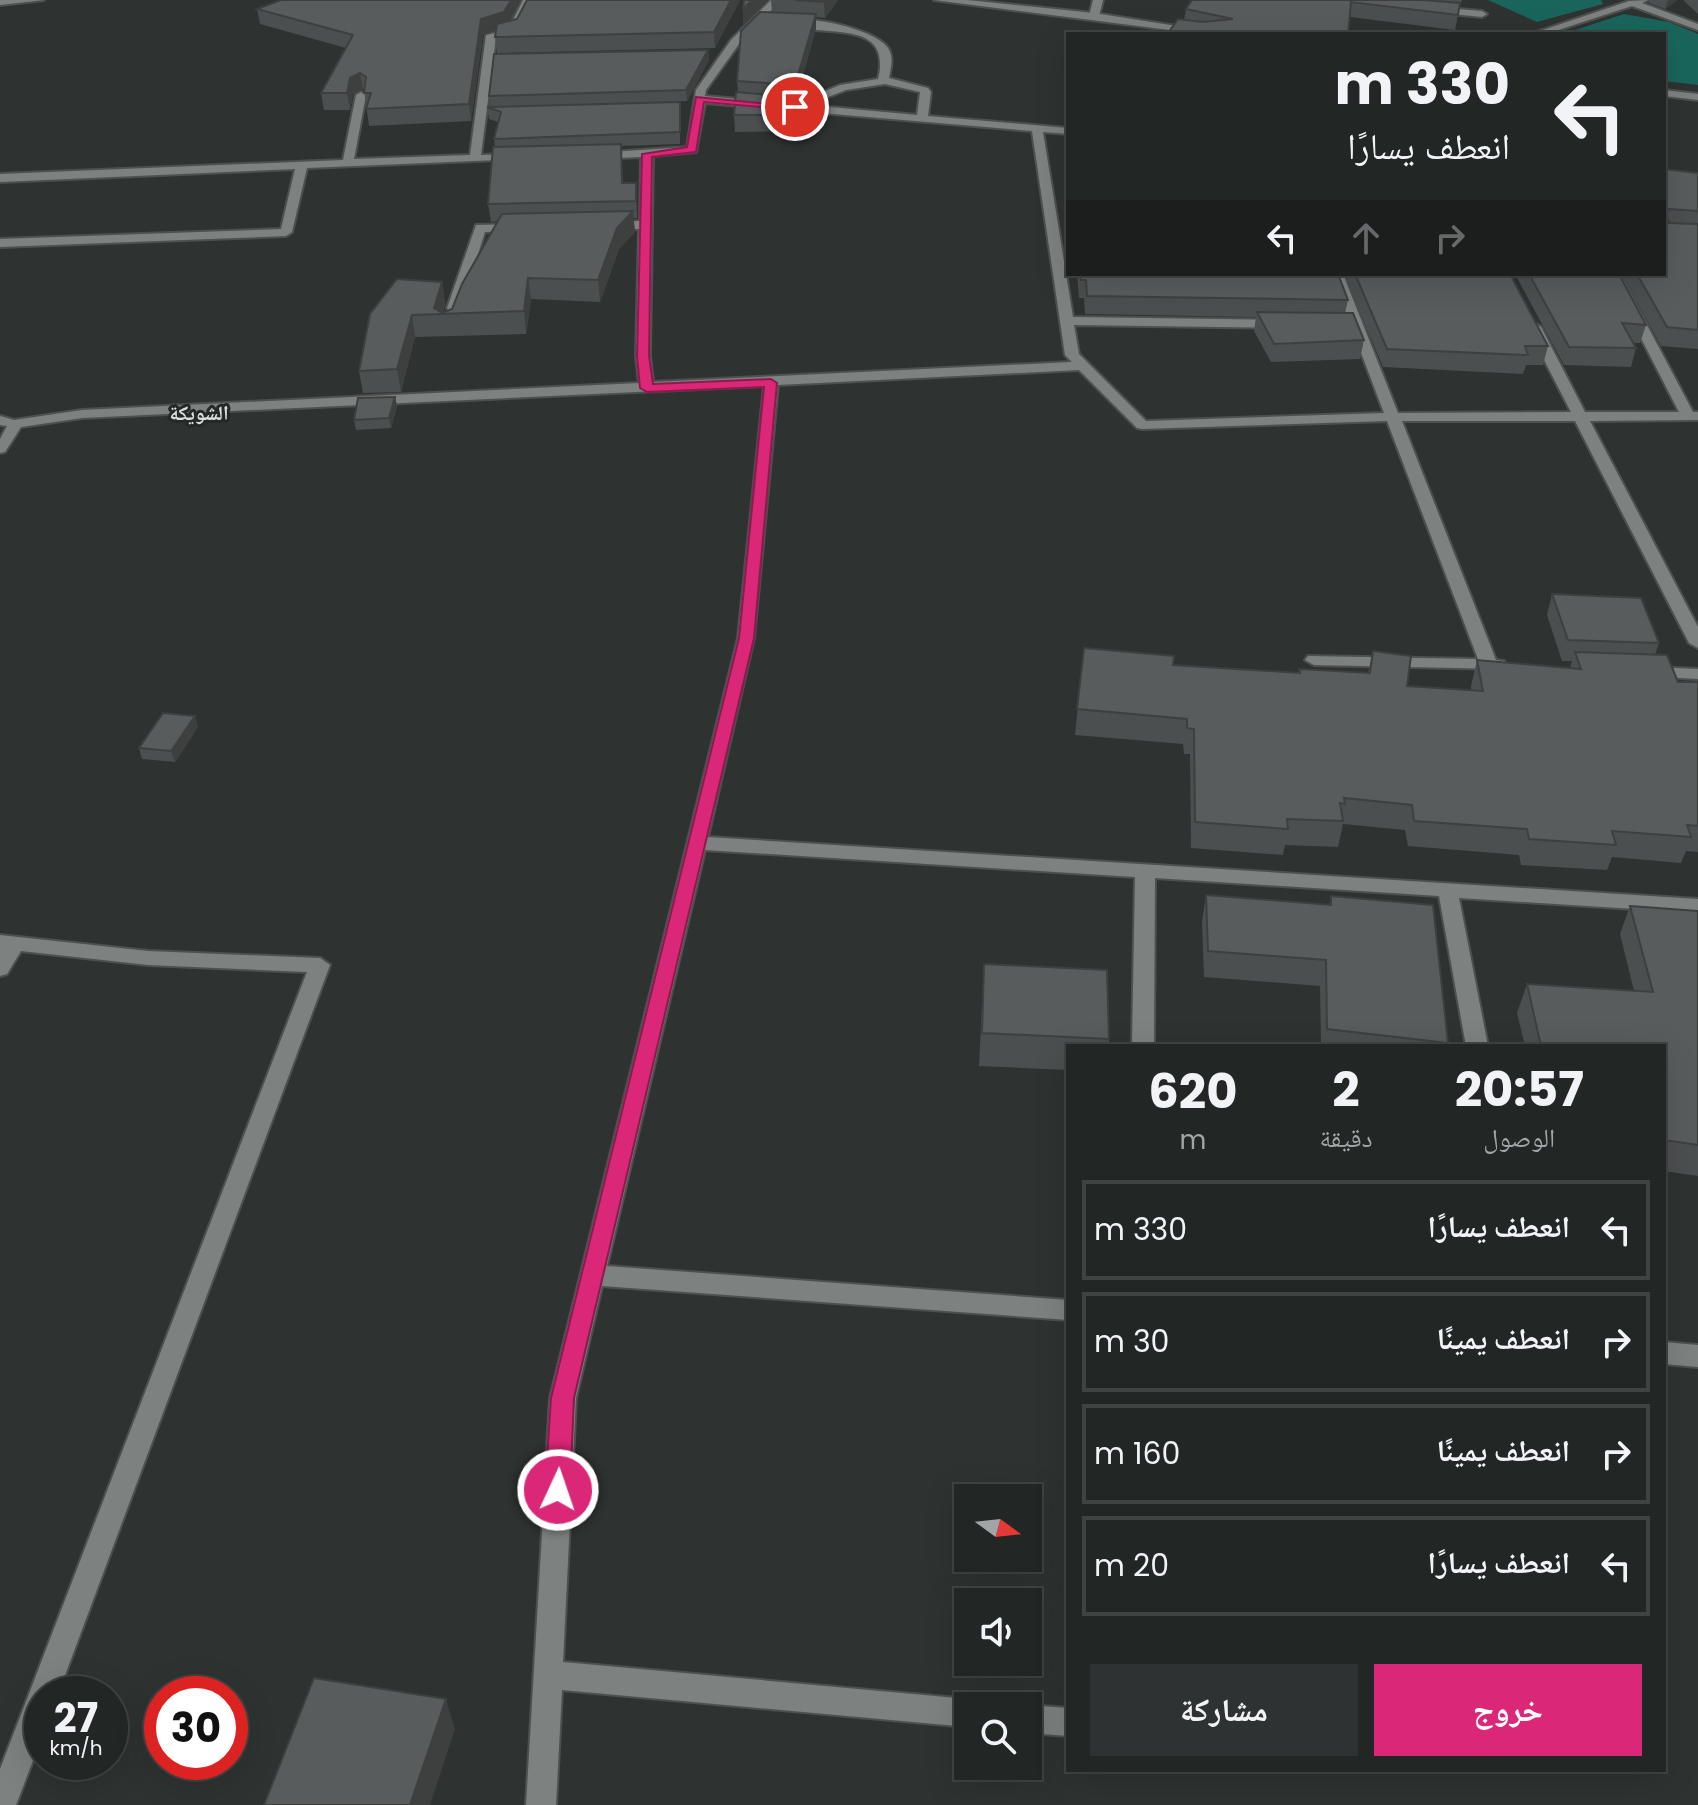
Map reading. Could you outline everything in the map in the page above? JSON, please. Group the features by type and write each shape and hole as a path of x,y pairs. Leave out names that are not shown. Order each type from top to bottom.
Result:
{"street":[{"path":"0,2 39,0"},
{"path":"475,158 491,35 512,32 528,0"},
{"path":"584,156 692,150 701,90 726,54 768,21 776,0"},
{"path":"939,0 1209,32"},
{"path":"1094,16 1098,0"},
{"path":"1482,0 1483,26"},
{"path":"1542,32 1637,2 1698,27"},
{"path":"1419,9 1482,14"},
{"path":"768,21 830,26 863,34 886,54 885,81"},
{"path":"710,54 726,54"},
{"path":"487,59 503,59"},
{"path":"795,107 844,87 885,81 924,90 927,94 922,118"},
{"path":"1666,93 1698,97"},
{"path":"348,161 361,95"},
{"path":"683,108 699,103 795,107 1066,131"},
{"path":"480,113 496,113"},
{"path":"1037,128 1072,355 1142,425 1390,417 1694,416 1615,276"},
{"path":"647,154 643,356 647,388"},
{"path":"0,178 348,161 537,157"},
{"path":"0,243 286,232 302,165"},
{"path":"599,226 644,225"},
{"path":"451,315 480,228 540,227"},
{"path":"1337,276 1348,325 1390,417 1489,665"},
{"path":"1526,313 1698,643"},
{"path":"1067,321 1295,324"},
{"path":"7,422 82,414 1083,366"},
{"path":"541,1805 563,1398 746,638 771,383"},
{"path":"0,449 14,430 7,422"},
{"path":"1314,660 1519,666"},
{"path":"1638,672 1698,674"},
{"path":"697,843 1698,906"},
{"path":"1143,1044 1145,872"},
{"path":"1448,892 1477,1044"},
{"path":"0,969 8,942 148,958 320,965 51,1676"},
{"path":"592,1275 1066,1310"},
{"path":"1666,1353 1698,1356"},
{"path":"548,1675 954,1712"},
{"path":"1042,1720 1066,1722"},
{"path":"1,1805 24,1745"}],"green space":[{"path":"1488,0 1601,0 1603,4 1537,22"},
{"path":"1624,14 1669,22 1698,34 1698,85 1666,81 1666,32 1569,32"}],"building":[{"path":"281,0 511,0 504,12 481,19 469,104 366,109 371,93 364,93 366,77 360,73 350,78 347,93 321,93 353,35 257,9"},
{"path":"527,0 731,0 714,32 495,37 497,24 517,19"},
{"path":"1192,0 1422,0 1460,3 1458,15 1351,2 1348,32 1169,32 1178,19 1203,22 1233,19 1186,9"},
{"path":"760,12 816,14 795,85 737,81 741,31"},
{"path":"708,50 686,90 489,96 494,54"},
{"path":"736,92 794,97 794,115 734,115"},
{"path":"680,102 680,132 494,139 501,112 487,107"},
{"path":"621,144 622,183 636,183 636,201 488,204 493,147"},
{"path":"1666,169 1698,173 1698,211 1669,209 1666,212"},
{"path":"633,211 617,228 598,280 528,278 524,311 412,315 397,369 359,371 370,314 397,279 442,282 434,308 442,313 452,309 462,284 502,214"},
{"path":"1666,212 1669,223 1698,224 1698,330 1667,327 1638,276 1666,276"},
{"path":"1080,276 1339,276 1348,300 1087,296 1086,280 1081,280"},
{"path":"1356,276 1511,276 1548,346 1525,346 1528,355 1387,349"},
{"path":"1530,276 1620,276 1646,325 1622,323 1636,348 1569,347"},
{"path":"1257,312 1353,313 1364,340 1274,344"},
{"path":"395,397 389,418 354,420 358,398"},
{"path":"1552,594 1641,598 1659,643 1568,640"},
{"path":"1084,648 1174,656 1173,665 1300,673 1299,669 1370,673 1373,651 1411,656 1407,686 1483,691 1477,660 1581,669 1575,652 1667,655 1678,682 1698,682 1698,826 1687,825 1691,837 1612,831 1616,845 1529,839 1527,829 1414,821 1412,805 1344,798 1345,804 1340,803 1343,821 1287,819 1288,829 1195,822 1194,729 1187,728 1187,719 1077,709"},
{"path":"163,713 195,716 171,751 139,748"},
{"path":"1206,895 1331,905 1331,896 1433,905 1448,1043 1327,1029 1326,960 1208,951"},
{"path":"1630,906 1698,911 1698,1145 1666,1140 1666,1044 1541,1044 1527,984 1653,992"},
{"path":"984,964 1107,970 1109,1039 982,1033"},
{"path":"314,1678 446,1699 410,1805 264,1805"}],"district":[{"name":"الشويكة","path":"199,413"}],"route":[{"path":"558,1490 563,1398 746,638 771,383 647,388 643,356 647,154 692,150 700,99 795,107"}]}
